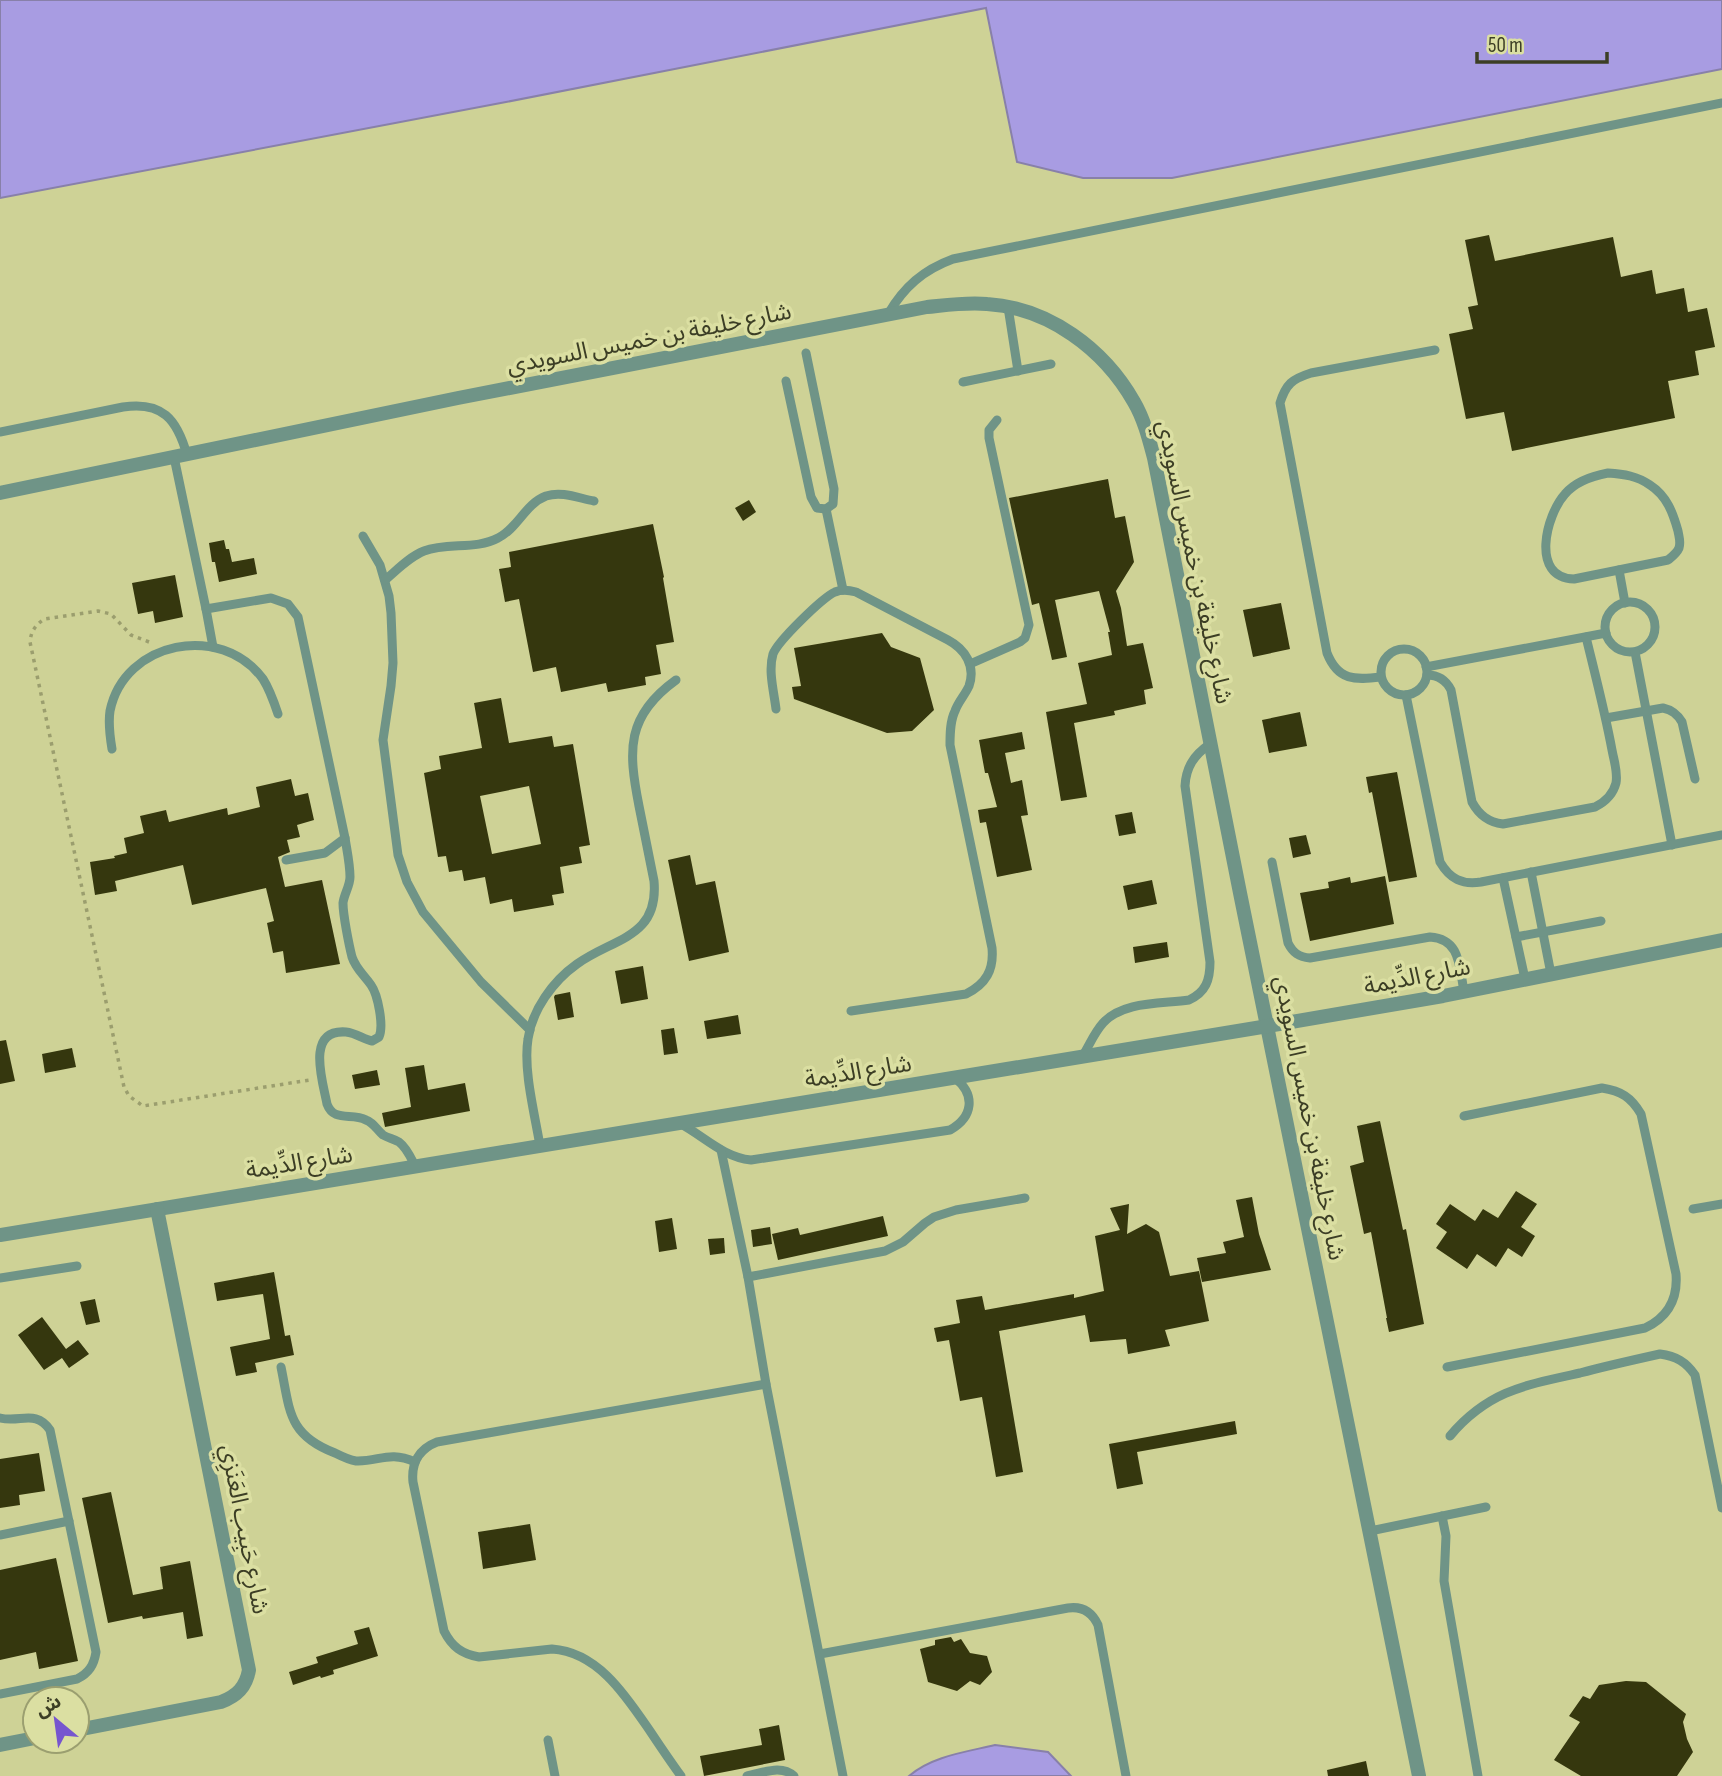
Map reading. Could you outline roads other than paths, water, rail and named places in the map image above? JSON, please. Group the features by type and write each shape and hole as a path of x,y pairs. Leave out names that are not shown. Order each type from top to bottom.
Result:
{"street":[{"name":"شارع خليفة بن خميس السويدي","path":"0,493 458,398 888,314 960,304 986,303 1027,311 1080,339 1102,358 1136,404 1147,430 1154,458 1209,744 1419,1776"},
{"name":"شارع الدِّيمة","path":"0,1235 1268,1026 1722,940"},
{"name":"شارع حَبِيب العَنَزِي","path":"91,1727 228,1700 244,1686 249,1670 157,1209"},
{"path":"0,1745 21,1741"}],"lane":[{"path":"888,314 904,290 915,280 933,267 953,259 1722,103"},
{"path":"1008,307 1018,371"},
{"path":"1381,677 1351,678 1337,671 1327,653 1280,403 1285,387 1298,377 1435,350"},
{"path":"786,381 811,497 817,508 826,509 833,504 834,489 806,353"},
{"path":"962,382 1051,364"},
{"path":"0,432 136,405 161,412 171,420 179,430 180,456 213,647"},
{"path":"970,664 1020,642 1025,638 1029,625 989,438 989,430 997,420"},
{"path":"1608,473 1639,478 1653,486 1673,511 1680,541 1675,555 1668,559 1619,570 1568,579 1553,570 1545,550 1550,520 1556,505 1566,492 1593,476 1608,473"},
{"path":"385,580 410,558 423,551 497,539 510,530 536,501 545,497 567,494 594,501"},
{"path":"826,509 843,590"},
{"path":"363,536 376,557 385,580 391,613 393,663 383,740 398,855 407,882 423,912 481,982 530,1030"},
{"path":"1619,570 1625,603"},
{"path":"776,709 771,665 775,649 786,635 837,591 856,592 957,645 970,664 969,686 954,712 950,745 992,948 990,971 985,981 966,994 851,1011"},
{"path":"206,609 271,598 288,604 300,623 345,838 350,875 344,909 351,950 358,969 375,993 382,1031 379,1037 372,1041 343,1032 326,1038 319,1055 327,1104 332,1113 341,1117 357,1116 368,1120 382,1134 403,1146 415,1166"},
{"path":"1625,603 1642,606 1654,618 1654,635 1650,643 1635,652 1617,648 1606,633 1612,611 1625,603"},
{"path":"1426,671 1606,633"},
{"path":"1426,671 1439,677 1451,690 1472,802 1481,815 1495,823 1511,823 1585,810 1604,802 1611,795 1617,775 1586,637"},
{"path":"112,749 110,713 115,695 124,679 137,665 169,648 187,645 213,647 232,654 248,664 262,678 272,695 278,714"},
{"path":"1399,649 1419,654 1426,671 1420,688 1406,695 1388,688 1381,677 1382,662 1399,649"},
{"path":"1635,652 1672,845"},
{"path":"540,1146 526,1060 530,1030 544,999 577,964 635,933 652,910 654,881 633,773 632,746 637,726 646,708 659,692 676,680"},
{"path":"1406,695 1440,862 1445,871 1461,882 1471,884 1722,835"},
{"path":"1606,718 1645,710 1671,710 1682,722 1695,779"},
{"path":"1082,1057 1102,1024 1119,1012 1196,997 1209,978 1210,962 1185,786 1189,766 1209,744"},
{"path":"286,860 325,853 345,838"},
{"path":"1272,862 1288,943 1294,953 1310,958 1437,937 1450,944 1457,955 1464,991"},
{"path":"1531,872 1551,974"},
{"path":"1503,878 1525,979"},
{"path":"1516,937 1601,921"},
{"path":"680,1123 721,1150 739,1158 763,1159 950,1129 965,1118 970,1101 962,1084 955,1078"},
{"path":"1447,1367 1645,1328 1655,1324 1671,1307 1677,1285 1641,1114 1625,1095 1602,1088 1464,1116"},
{"path":"721,1150 748,1277 766,1384 843,1776"},
{"path":"748,1277 885,1251 903,1242 934,1217 956,1210 1025,1198"},
{"path":"1693,1209 1722,1204"},
{"path":"0,1278 77,1266"},
{"path":"1450,1436 1476,1409 1514,1389 1649,1356 1671,1355 1681,1359 1695,1375 1722,1508"},
{"path":"281,1367 292,1418 303,1436 320,1448 355,1461 396,1456 415,1462"},
{"path":"681,1776 622,1691 582,1656 552,1649 479,1657 458,1650 449,1642 444,1631 412,1475 415,1462 424,1449 437,1442 766,1384"},
{"path":"0,1418 33,1418 46,1424 52,1437 96,1652 91,1669 78,1679 0,1694"},
{"path":"1370,1531 1486,1507"},
{"path":"1442,1516 1446,1536 1444,1581 1478,1776"},
{"path":"0,1535 69,1521"},
{"path":"820,1654 1080,1608 1091,1614 1098,1625 1126,1776"},
{"path":"548,1740 555,1776"},
{"path":"747,1776 776,1769 788,1771 794,1776"}]}
